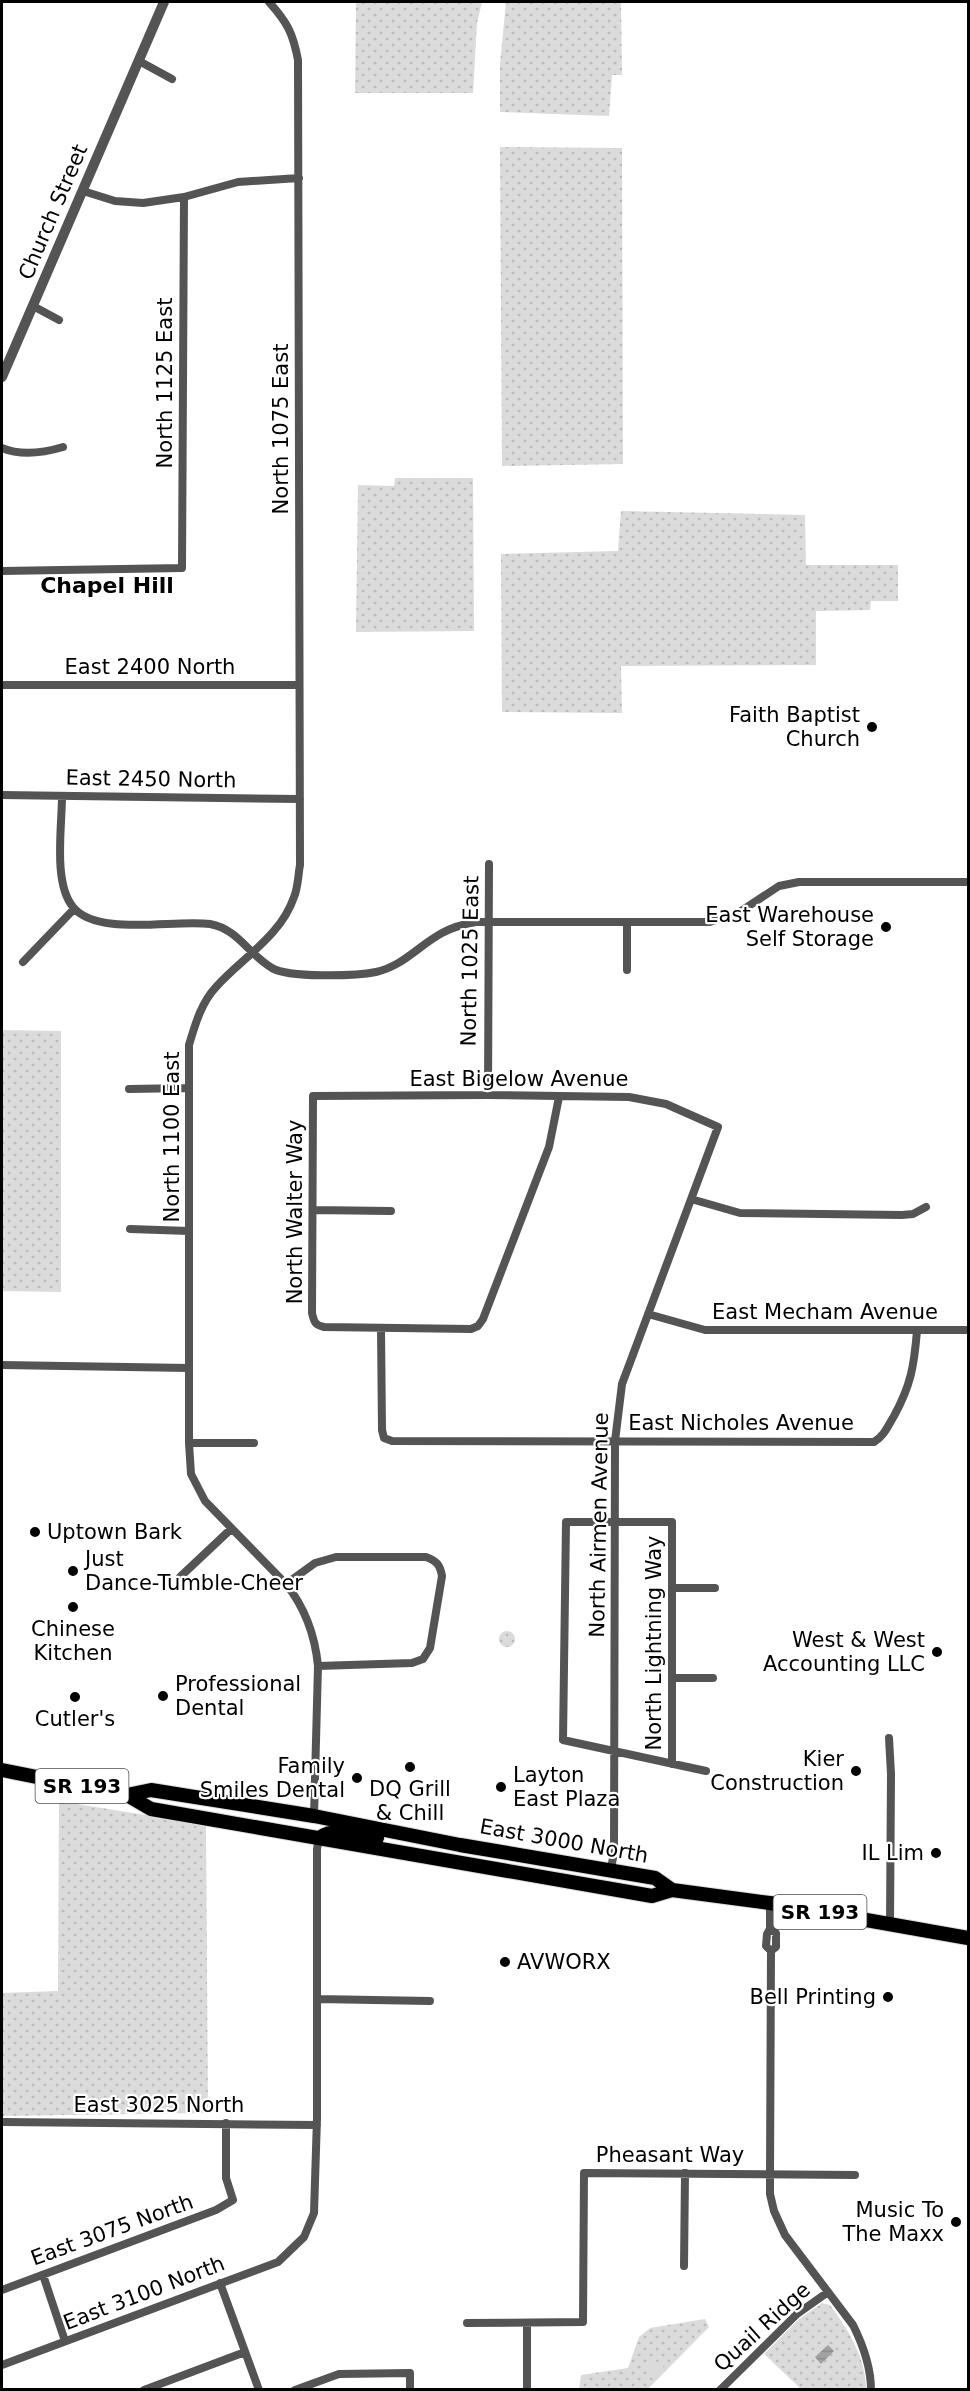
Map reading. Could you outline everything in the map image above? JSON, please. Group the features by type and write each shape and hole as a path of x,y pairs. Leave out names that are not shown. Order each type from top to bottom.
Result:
{"main road":[{"name":"East 3000 North","path":"2,1770 133,1798 151,1809 652,1896 672,1890 770,1903 969,1938"},
{"name":"East 3000 North","path":"133,1798 151,1790 314,1816 655,1878 672,1890"},
{"path":"319,1838 326,1832 335,1831 487,1856 509,1853"}],"street":[{"name":"Church Street","path":"2,377 164,2"},
{"name":"North 1075 East","path":"269,2 290,28 298,60 300,799"},
{"path":"139,61 172,79"},
{"path":"83,191 115,201 142,202 184,197 238,182 298,178"},
{"name":"North 1125 East","path":"2,571 182,568 184,197"},
{"path":"33,306 59,320"},
{"path":"2,448 8,451 42,453 63,447"},
{"name":"East 2400 North","path":"2,685 299,685"},
{"name":"East 2450 North","path":"2,795 300,799"},
{"path":"62,796 61,873 64,894 74,909 89,920 107,923 210,924 229,930 272,969 293,975 375,972 408,959 440,934 453,928 488,922 710,922 723,920 738,913 779,886 799,882 969,882"},
{"name":"North 1100 East","path":"300,799 300,866 294,898 279,925 215,988 197,1017 189,1045 189,1443 191,1474 205,1501 286,1584 296,1596 309,1623 318,1666 314,1816"},
{"name":"North 1025 East","path":"488,1095 489,864"},
{"path":"23,962 74,909"},
{"path":"627,922 627,970"},
{"path":"129,1089 189,1088"},
{"name":"East Bigelow Avenue","path":"313,1096 629,1097 653,1100 718,1127"},
{"name":"North Walter Way","path":"313,1096 312,1313 314,1322 318,1326 381,1328"},
{"path":"381,1328 471,1329 478,1326 483,1319 546,1156 559,1097"},
{"name":"North Airmen Avenue","path":"611,1869 614,1852 615,1441 622,1384 718,1127"},
{"path":"691,1199 740,1214 902,1215 913,1214 926,1207"},
{"path":"313,1210 391,1211"},
{"path":"130,1229 189,1231"},
{"name":"East Mecham Avenue","path":"648,1314 705,1330 969,1330"},
{"name":"East Nicholes Avenue","path":"381,1328 382,1430 384,1437 392,1441 874,1442 881,1437 909,1386 917,1331"},
{"path":"2,1365 189,1368"},
{"path":"189,1443 254,1443"},
{"path":"614,1523 566,1522 563,1740 706,1772"},
{"name":"North Lightning Way","path":"614,1523 672,1522 672,1764"},
{"path":"180,1577 231,1529"},
{"path":"286,1584 315,1563 336,1557 426,1557 436,1561 442,1576 430,1648 423,1659 412,1663 318,1666"},
{"path":"673,1588 715,1588"},
{"path":"672,1678 713,1678"},
{"path":"889,1738 891,1774 890,1925"},
{"path":"317,2125 317,1849 319,1838"},
{"name":"Quail Ridge","path":"770,1903 770,1929 766,1934 766,1947 771,1951 770,2194 774,2211 785,2235 853,2325 861,2341 872,2390"},
{"path":"317,1999 430,2001"},
{"name":"East 3025 North","path":"2,2122 317,2125"},
{"name":"East 3075 North","path":"2,2290 216,2210 233,2200 226,2178 226,2123"},
{"name":"East 3100 North","path":"2,2365 278,2262 304,2237 314,2213 317,2125"},
{"name":"Pheasant Way","path":"467,2323 583,2322 584,2173 855,2175"},
{"path":"684,2266 685,2173"},
{"path":"43,2275 65,2341"},
{"path":"220,2283 259,2390"},
{"name":"Quail Ridge","path":"720,2390 797,2314 828,2292"},
{"path":"527,2323 527,2390"},
{"path":"144,2390 245,2352"},
{"path":"295,2390 339,2374 410,2373 410,2390"}],"shaded area":[{"path":"356,2 482,2 477,23 473,93 355,93"},
{"path":"506,2 621,2 622,75 612,75 609,116 500,112 500,64"},
{"path":"500,147 622,148 623,464 502,466"},
{"path":"395,478 473,478 474,631 356,632 358,485 394,486"},
{"path":"621,511 805,515 806,565 898,565 898,601 871,601 870,610 816,611 816,665 621,666 622,713 502,712 501,554 618,551"},
{"path":"2,1030 61,1031 61,1292 2,1291"},
{"path":"504,1631 510,1631 515,1639 513,1645 504,1647 499,1642 499,1636"},
{"path":"59,1801 206,1825 208,2113 2,2116 2,1993 58,1991"},
{"path":"822,2303 830,2305 855,2344 863,2366 866,2389 801,2389 764,2354 798,2320"},
{"path":"705,2319 709,2327 648,2389 579,2390 581,2375 628,2368 639,2337 650,2328"},
{"path":"828,2345 834,2351 821,2364 815,2357"},
{"path":"651,2357 665,2368 657,2378 643,2367"}],"place":[{"name":"Faith Baptist Church","path":"872,727"},
{"name":"East Warehouse Self Storage","path":"886,927"},
{"name":"Uptown Bark","path":"35,1532"},
{"name":"Just Dance-Tumble-Cheer","path":"73,1571"},
{"name":"Chinese Kitchen","path":"73,1607"},
{"name":"West & West Accounting LLC","path":"937,1652"},
{"name":"Professional Dental","path":"163,1696"},
{"name":"Cutler's","path":"75,1697"},
{"name":"DQ Grill & Chill","path":"410,1767"},
{"name":"Kier Construction","path":"856,1771"},
{"name":"Family Smiles Dental","path":"357,1778"},
{"name":"Layton East Plaza","path":"501,1787"},
{"name":"IL Lim","path":"936,1853"},
{"name":"AVWORX","path":"505,1962"},
{"name":"Bell Printing","path":"888,1997"},
{"name":"Music To The Maxx","path":"956,2222"}],"district":[{"name":"Chapel Hill","path":"107,585"}]}
